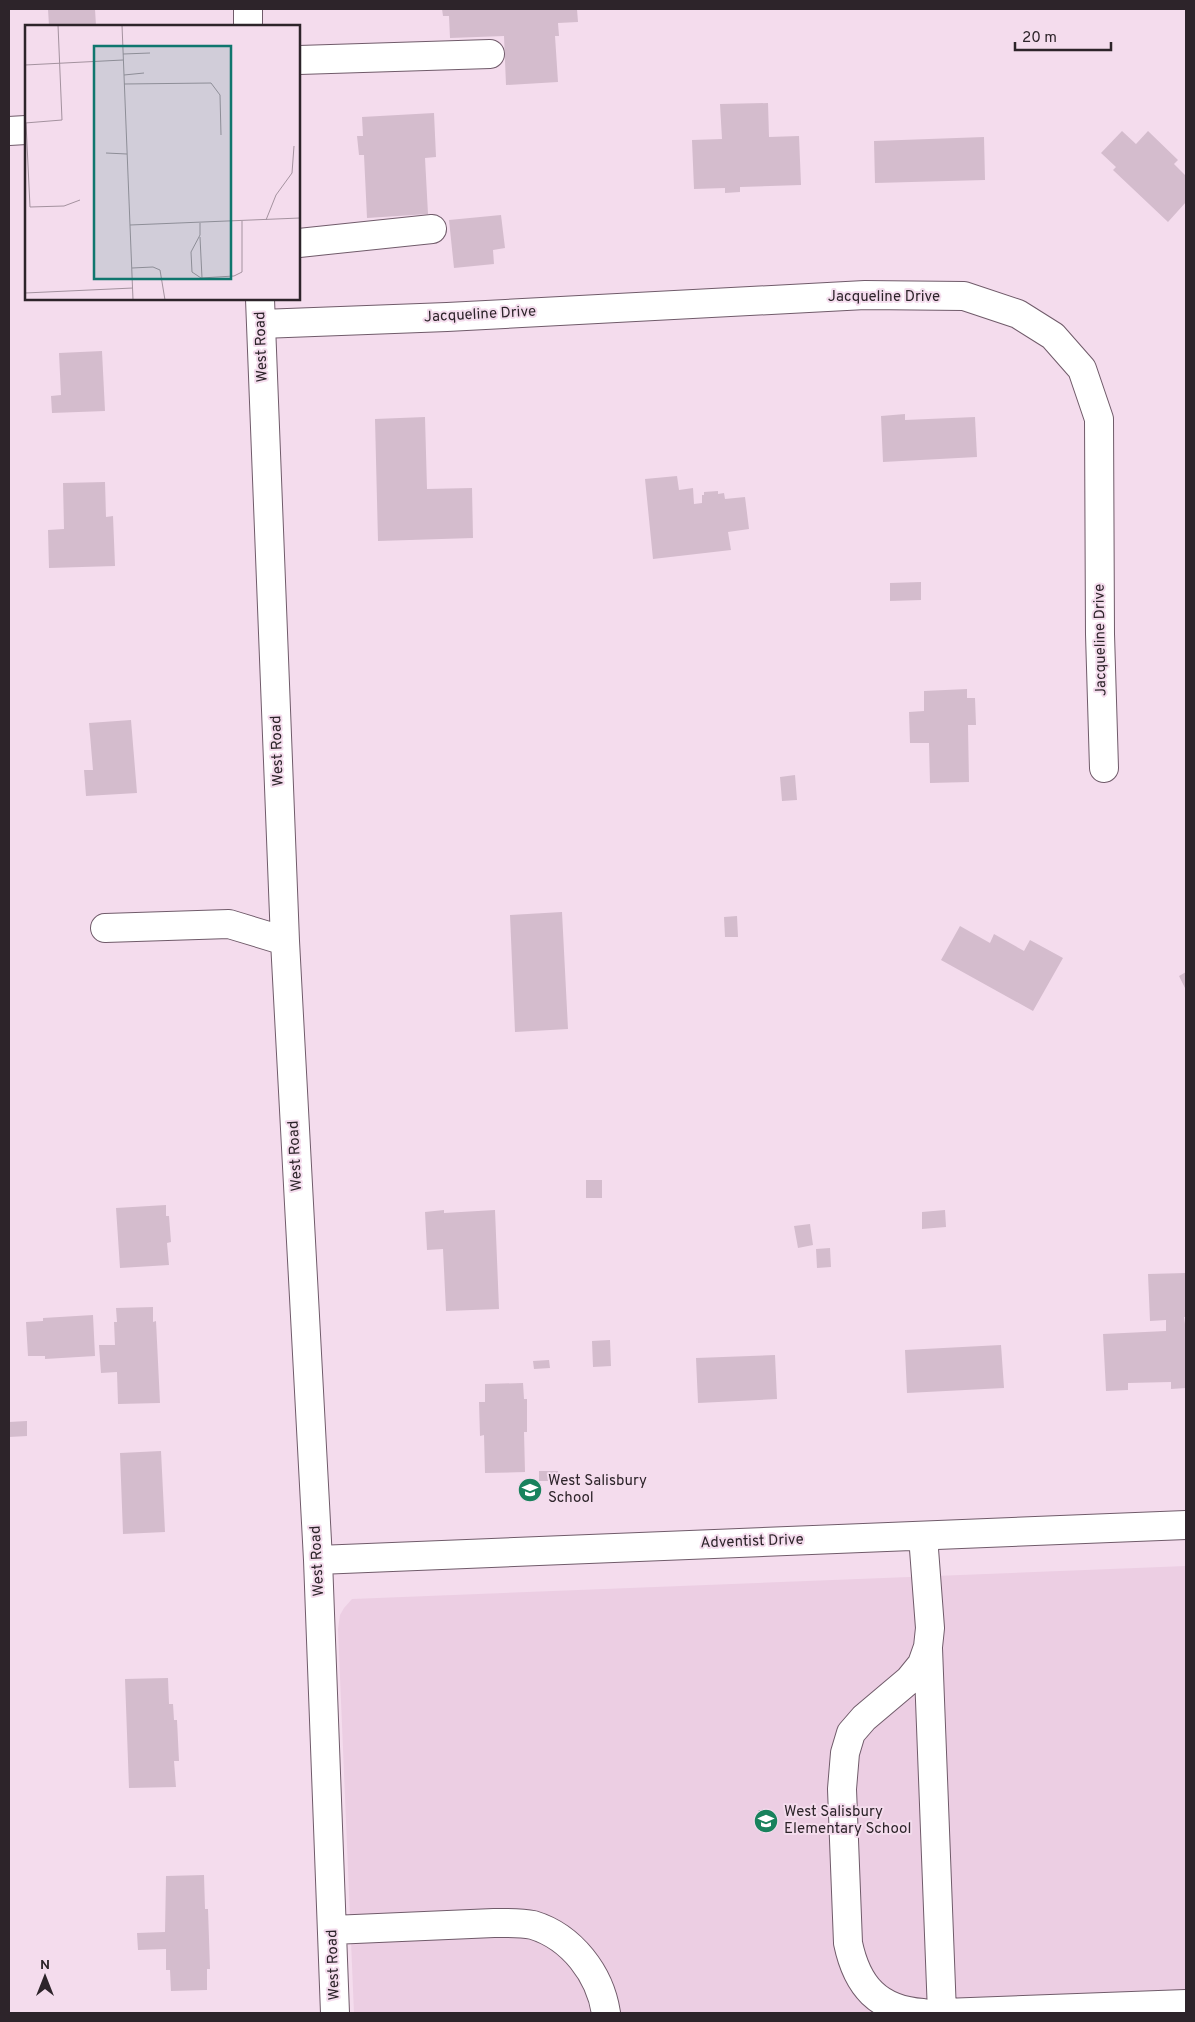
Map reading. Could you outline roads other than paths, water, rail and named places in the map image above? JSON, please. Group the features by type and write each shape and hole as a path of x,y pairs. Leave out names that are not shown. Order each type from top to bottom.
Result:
{"street":[{"path":"248,9 248,25"},
{"path":"300,60 490,54"},
{"path":"9,131 25,130"},
{"path":"300,243 432,229"},
{"name":"Jacqueline Drive","path":"261,311 447,317 865,295 964,296 1018,314 1052,336 1082,369 1099,419 1100,634 1104,768"},
{"name":"West Road","path":"261,311 285,941 318,1560 336,2013"},
{"path":"105,928 229,924 285,941"},
{"name":"Adventist Drive","path":"318,1560 1186,1525"},
{"path":"923,1536 930,1628 928,1647 943,2013 1186,2004"},
{"path":"923,2013 904,2010 876,1998 852,1964 848,1943 842,1772 851,1734 864,1718 909,1680 922,1664 928,1647"},
{"path":"332,1930 518,1922 534,1926 552,1934 575,1950 599,1986 606,2013"}],"place":[{"name":"West Salisbury School","path":"530,1490"},
{"name":"West Salisbury Elementary School","path":"766,1821"}]}
